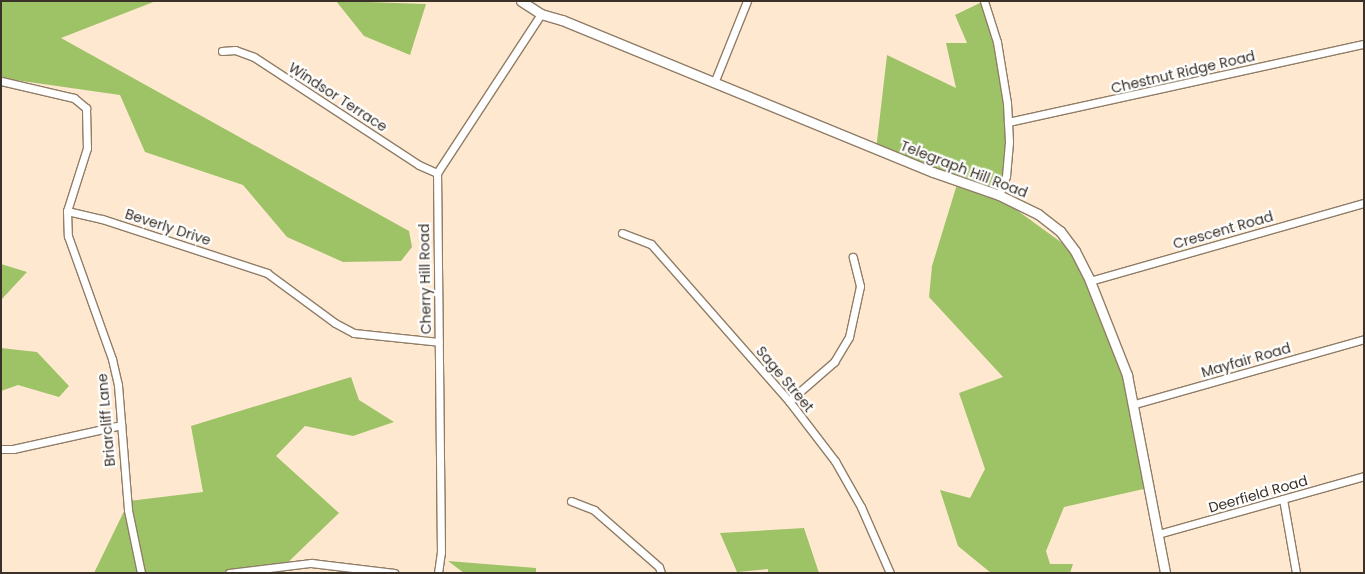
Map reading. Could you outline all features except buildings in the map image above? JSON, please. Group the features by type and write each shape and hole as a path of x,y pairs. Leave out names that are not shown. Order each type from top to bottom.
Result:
{"street":[{"name":"Telegraph Hill Road","path":"521,1 541,14 562,20 933,172 999,195 1038,214 1060,231 1075,251 1090,281 1127,375 1135,404 1164,573"},
{"path":"714,83 747,1"},
{"path":"984,1 1001,59 1008,122 1006,172 999,195"},
{"path":"438,173 541,14"},
{"name":"Chestnut Ridge Road","path":"1008,122 1364,44"},
{"name":"Windsor Terrace","path":"222,51 235,50 254,57 420,166 438,173"},
{"path":"1,81 74,98 86,108 86,148 67,211"},
{"name":"Cherry Hill Road","path":"438,173 441,552 438,573"},
{"name":"Crescent Road","path":"1090,281 1364,203"},
{"name":"Beverly Drive","path":"67,211 102,219 267,273 335,323 354,333 439,342"},
{"name":"Briarcliff Lane","path":"67,211 72,250 112,359 121,425 128,510 141,573"},
{"name":"Sage Street","path":"622,233 651,244 788,401 835,461 860,507 890,573"},
{"path":"788,401 834,362 849,337 860,286 853,258"},
{"name":"Mayfair Road","path":"1135,404 1364,340"},
{"path":"1,449 13,450 121,425"},
{"name":"Deerfield Road","path":"1158,534 1364,476"},
{"path":"1283,499 1296,573"},
{"path":"571,501 594,510 659,567 661,573"},
{"path":"231,573 311,563 394,573"}],"green space":[{"path":"1,1 156,1 61,38 409,231 412,247 401,261 343,262 287,237 243,185 145,152 120,95 1,78"},
{"path":"336,1 426,4 410,55 364,36"},
{"path":"984,1 1008,98 1003,200 1080,256 1131,392 1148,488 1064,507 1046,551 1050,564 1073,564 1070,573 991,573 958,546 940,490 970,498 985,469 959,393 1003,377 929,297 932,266 958,181 876,150 887,55 956,88 946,43 967,43 955,15"},
{"path":"1,264 27,272 1,300"},
{"path":"1,348 37,352 69,386 59,397 18,385 1,391"},
{"path":"351,377 359,400 394,422 353,436 305,426 276,456 339,513 282,568 250,573 94,573 129,501 203,492 191,426"},
{"path":"804,528 819,573 768,573 768,569 737,572 720,533"},
{"path":"448,561 536,568 536,573 464,573"}]}
